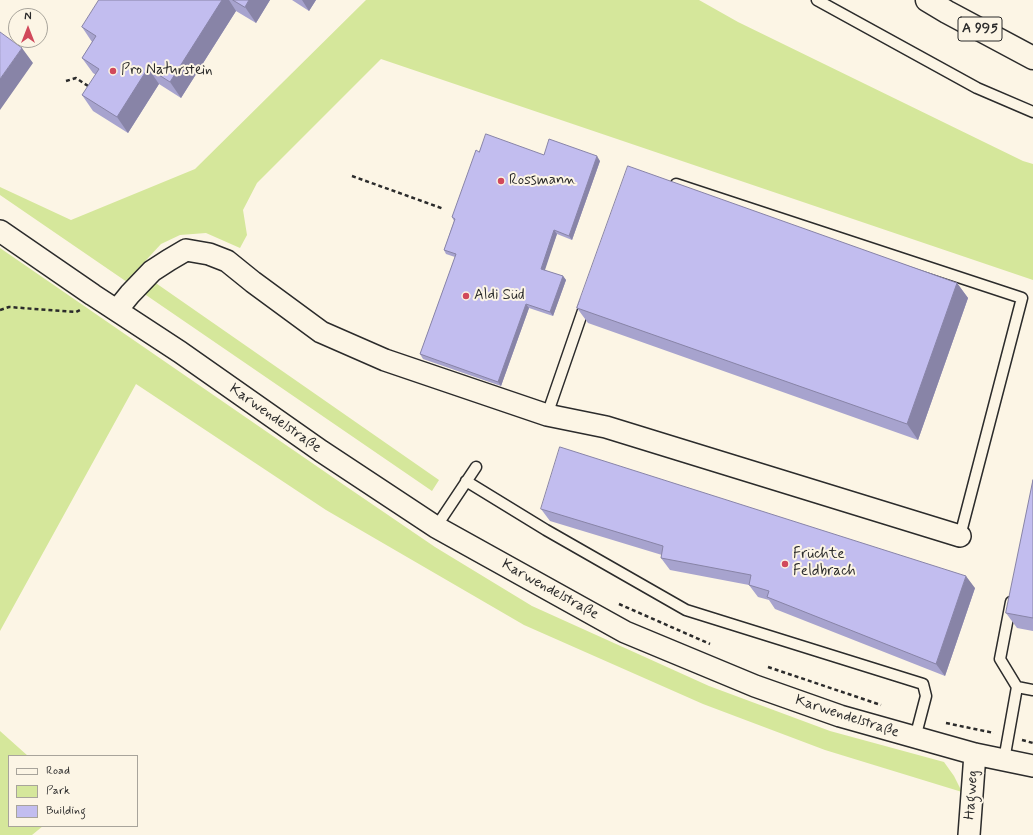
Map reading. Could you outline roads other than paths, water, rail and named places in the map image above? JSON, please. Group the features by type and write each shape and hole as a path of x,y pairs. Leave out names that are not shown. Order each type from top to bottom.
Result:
{"highway":[{"name":"A 995","path":"927,0 1033,58"}],"street":[{"name":"Karwendelstraße","path":"0,230 180,352 321,451 436,527 625,632 755,686 840,716 975,754 1033,766"},
{"path":"117,310 152,271 186,250 209,254 227,262 321,332 385,360 547,415 606,427 960,536"},
{"name":"Hagweg","path":"969,835 975,754"}],"lane":[{"path":"817,0 977,88 1033,112"},
{"path":"670,182 1022,298 960,536"},
{"path":"547,415 588,296"},
{"path":"436,527 476,466"},
{"path":"466,481 546,530 686,610 923,684 926,696 915,738"},
{"path":"1004,760 1017,687 1000,659 1013,592"},
{"path":"1017,687 1033,690"}],"place":[{"name":"Pro Naturstein","path":"113,71"},
{"name":"Rossmann","path":"501,181"},
{"name":"Aldi Süd","path":"466,296"},
{"name":"Früchte Feldbrach","path":"785,564"}]}
